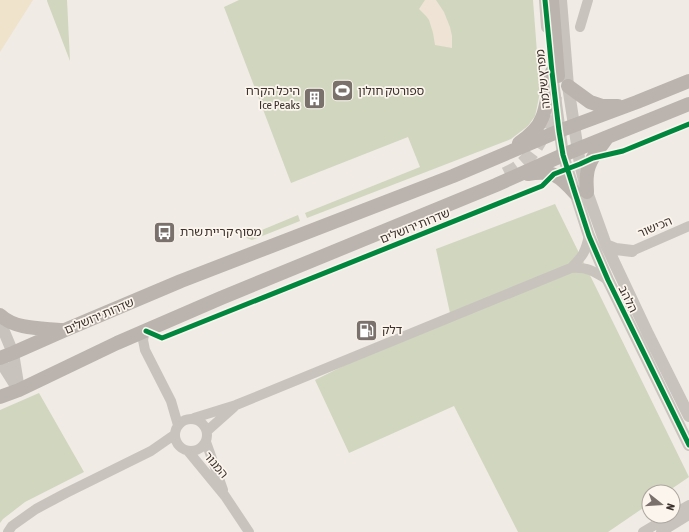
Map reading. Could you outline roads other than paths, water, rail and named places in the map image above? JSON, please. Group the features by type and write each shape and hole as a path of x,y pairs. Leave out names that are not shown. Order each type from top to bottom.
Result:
{"main road":[{"path":"496,158 526,138 536,129 544,112 555,74 552,0"},
{"name":"שדרות ירושלים","path":"3,357 182,281 277,245 496,158 559,131 689,81"},
{"path":"568,86 590,102 602,106 617,106 636,102"},
{"name":"שדרות ירושלים","path":"0,397 19,390 117,343 500,179 578,150 689,104"},
{"path":"500,179 507,180 522,175 536,173 554,174 581,192 588,168 607,137"},
{"path":"0,315 6,320 23,326 65,330"}],"street":[{"name":"מפרץ שלמה","path":"545,0 555,74 559,131 563,155"},
{"name":"מפרץ שלמה","path":"561,0 568,86 578,150"},
{"path":"580,27 588,0"},
{"name":"הלהב","path":"578,150 581,192 589,236 608,280 689,445"},
{"name":"הלהב","path":"563,155 648,334 689,416"},
{"name":"הכישור","path":"632,251 689,226"},
{"path":"571,268 583,254 589,236"},
{"path":"606,245 616,249 632,251"},
{"path":"620,273 625,257 632,251"},
{"path":"171,401 192,418 202,423 207,431 206,442 198,450 188,451 178,446 174,435 175,430 181,422 192,418 236,405 571,268 582,267 599,274 608,280"},
{"path":"0,322 3,357 2,364 19,390"},
{"path":"146,331 143,340 145,350 171,401 178,425"},
{"path":"117,343 133,343 145,350"},
{"path":"207,431 236,405"},
{"path":"8,532 12,526 36,509 152,451 174,435"},
{"name":"המנור","path":"206,442 225,496"},
{"path":"152,451 178,446"},
{"name":"המנור","path":"188,451 225,496 249,532"},
{"path":"661,532 689,515"},
{"path":"643,532 656,524"}],"tunnel":[{"path":"505,174 525,161 538,144 547,125 555,96"}],"place":[{"name":"ספורטק חולון","path":"342,91"},
{"name":"היכל הקרח Ice Peaks","path":"315,98"},
{"name":"מסוף קריית שרת","path":"165,232"},
{"name":"דלק","path":"366,330"}]}
